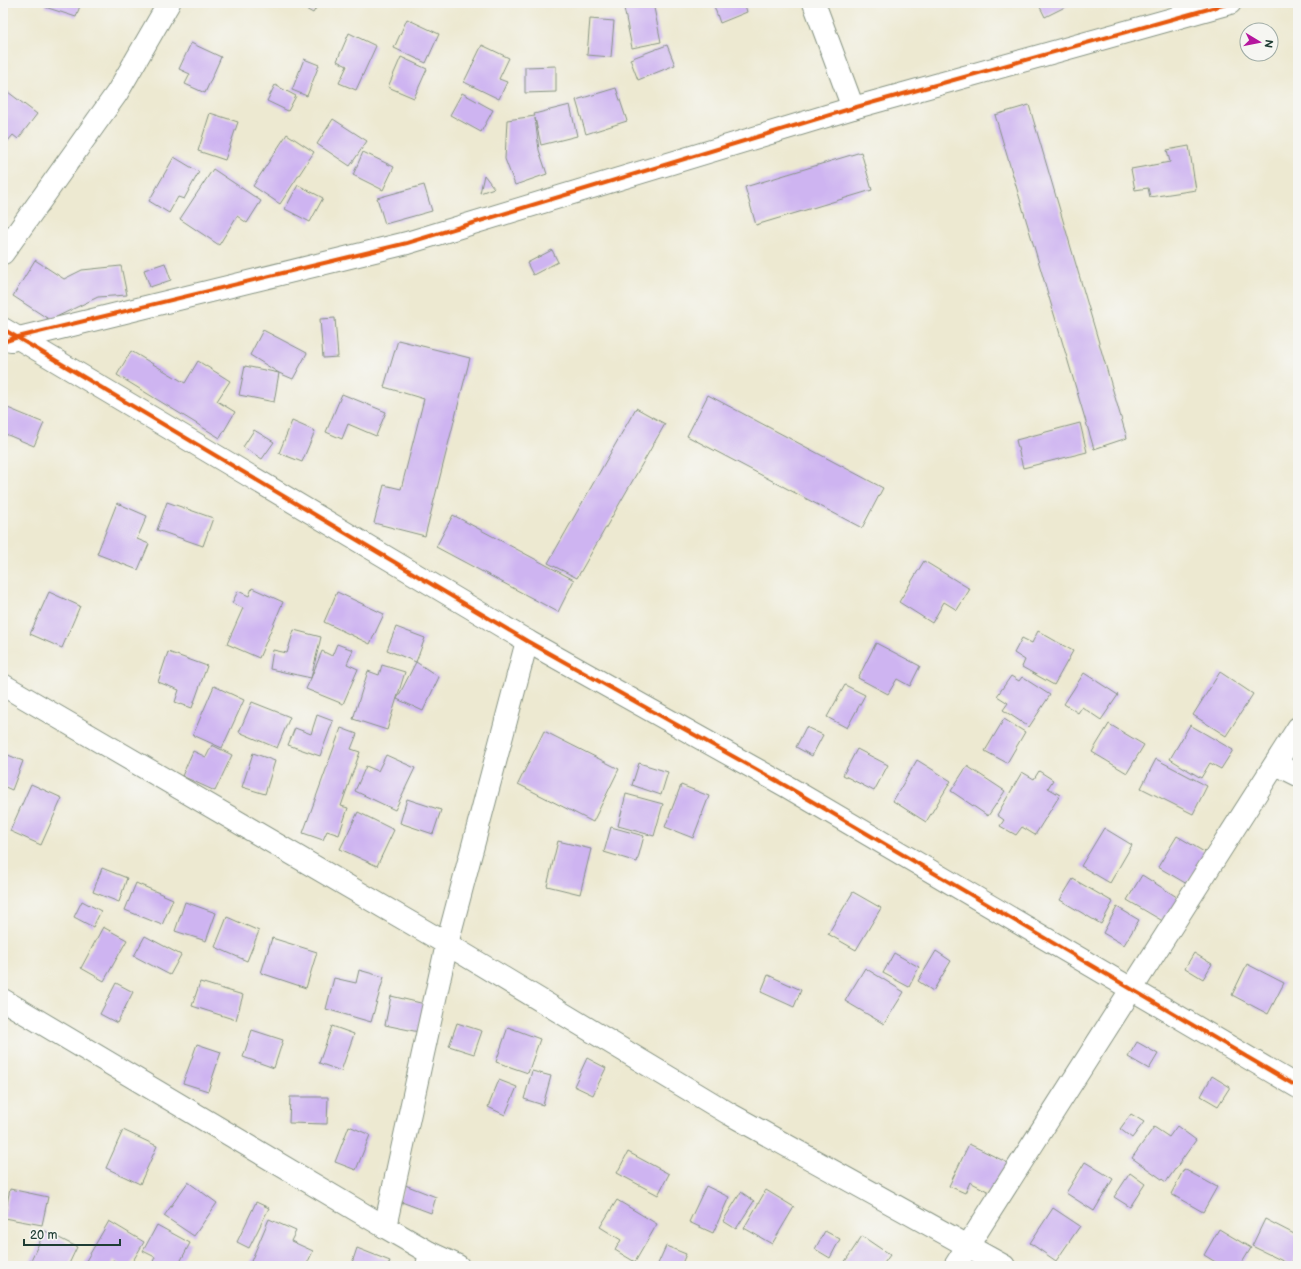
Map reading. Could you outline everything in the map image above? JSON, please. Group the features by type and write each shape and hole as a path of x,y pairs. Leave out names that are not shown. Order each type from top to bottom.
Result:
{"street":[{"path":"3,253 117,93 169,3"},
{"path":"814,3 853,108"},
{"path":"8,336 407,243 853,108 1229,3"},
{"path":"8,336 526,641 786,786 1298,1087"},
{"path":"385,1227 447,944 526,641"},
{"path":"3,685 447,944 728,1113 1004,1266"},
{"path":"955,1266 1133,990 1298,728"},
{"path":"1276,764 1298,775"},
{"path":"3,1000 385,1227 429,1260 458,1266"}],"building":[{"path":"46,3 81,3 76,17 45,7"},
{"path":"295,3 319,3 313,13"},
{"path":"623,3 653,3 661,42 632,48"},
{"path":"713,3 749,3 745,5 747,12 720,23"},
{"path":"1038,3 1073,3 1045,17"},
{"path":"407,19 439,34 426,63 394,48"},
{"path":"590,19 614,21 611,57 587,55"},
{"path":"349,33 376,46 356,90 339,83 347,66 337,61"},
{"path":"191,43 221,57 205,93 185,84 190,74 179,69"},
{"path":"482,45 509,58 499,79 507,82 499,99 464,82"},
{"path":"667,45 675,65 638,80 630,59"},
{"path":"401,57 427,69 414,98 388,87"},
{"path":"304,59 319,65 307,96 292,90"},
{"path":"556,66 556,92 525,93 525,67"},
{"path":"275,85 296,96 288,111 267,101"},
{"path":"616,88 627,121 586,134 576,100"},
{"path":"8,92 37,114 18,139 13,135 7,142 3,139 3,99"},
{"path":"462,93 493,110 481,132 450,115"},
{"path":"570,105 577,136 541,145 535,118 539,150 547,174 515,185 505,159 507,120 535,116 534,114"},
{"path":"1029,105 1127,438 1094,449 995,115"},
{"path":"210,113 238,122 225,160 198,151"},
{"path":"333,119 367,141 350,166 317,144"},
{"path":"287,134 314,152 280,204 253,186"},
{"path":"1189,146 1196,190 1150,197 1148,188 1135,190 1131,169 1170,162 1167,150"},
{"path":"363,152 394,167 383,190 353,175"},
{"path":"861,152 872,190 756,225 745,187"},
{"path":"174,157 199,172 184,199 178,197 169,213 149,201"},
{"path":"213,169 261,201 247,223 237,216 219,245 180,219"},
{"path":"484,175 494,188 480,193"},
{"path":"298,185 323,198 310,222 285,209"},
{"path":"424,185 432,211 385,224 377,198"},
{"path":"552,250 558,262 533,275 527,263"},
{"path":"35,260 64,279 82,270 121,266 127,295 98,297 50,320 13,296"},
{"path":"165,263 171,280 150,287 144,270"},
{"path":"335,318 338,357 323,358 320,319"},
{"path":"263,330 307,353 293,379 279,373 250,355"},
{"path":"398,340 470,358 425,536 374,523 384,485 401,489 424,399 384,387"},
{"path":"131,351 185,383 198,361 230,381 217,401 235,412 220,438 117,375"},
{"path":"245,366 279,373 274,402 239,395"},
{"path":"342,394 386,412 376,436 348,424 342,439 326,432"},
{"path":"708,395 883,488 862,528 687,436"},
{"path":"3,406 44,423 34,446 3,433"},
{"path":"636,408 665,424 577,578 548,563"},
{"path":"292,421 315,431 302,462 279,453"},
{"path":"1080,423 1087,452 1023,468 1016,440"},
{"path":"254,430 274,442 262,459 243,447"},
{"path":"167,502 213,518 203,546 157,530"},
{"path":"117,503 147,516 137,539 149,544 138,570 97,554"},
{"path":"453,515 574,580 558,612 436,547"},
{"path":"924,561 970,589 957,610 944,602 932,623 899,602"},
{"path":"252,588 283,602 259,658 227,644 243,608 232,603 238,591 249,596"},
{"path":"49,592 80,606 62,648 30,634"},
{"path":"337,592 384,614 370,644 324,622"},
{"path":"396,627 425,638 416,662 387,650"},
{"path":"294,630 321,637 311,678 270,669 273,650 287,653"},
{"path":"1038,631 1073,651 1054,685 1022,667 1025,660 1014,653 1022,638 1032,643"},
{"path":"876,643 920,666 910,686 897,679 888,694 858,678"},
{"path":"337,644 353,650 347,664 358,669 343,704 306,689 322,651 332,656"},
{"path":"168,652 207,666 192,708 175,702 179,690 158,682"},
{"path":"416,662 439,677 423,711 397,699"},
{"path":"382,665 405,672 387,730 353,719 368,671 379,675"},
{"path":"1220,672 1253,694 1226,736 1193,715"},
{"path":"1084,673 1118,695 1101,720 1082,707 1078,713 1064,704"},
{"path":"1011,676 1019,681 1022,677 1050,695 1029,727 1003,710 1008,703 997,696"},
{"path":"845,685 865,695 847,728 827,717"},
{"path":"214,686 244,700 222,748 193,735"},
{"path":"252,702 290,717 277,748 239,732"},
{"path":"317,715 333,721 320,756 288,745 295,728 311,734"},
{"path":"1004,719 1025,732 1007,763 985,751"},
{"path":"1109,724 1144,745 1127,773 1092,752"},
{"path":"1190,725 1233,750 1221,769 1210,763 1201,778 1170,759"},
{"path":"806,727 823,735 812,756 796,747"},
{"path":"341,728 357,734 351,749 360,752 341,806 348,808 339,835 327,831 323,840 303,833"},
{"path":"544,731 619,769 593,822 518,784"},
{"path":"212,745 232,755 215,791 182,776 193,751 206,757"},
{"path":"857,749 888,765 874,791 843,775"},
{"path":"3,753 23,761 12,790 3,786"},
{"path":"253,753 275,761 265,794 242,787"},
{"path":"386,755 415,768 395,810 355,791 366,766 378,771"},
{"path":"1156,759 1207,786 1193,814 1141,788"},
{"path":"917,760 951,781 926,822 893,801"},
{"path":"639,763 668,772 661,795 632,785"},
{"path":"967,766 1005,791 988,816 951,791"},
{"path":"1039,771 1053,780 1048,788 1060,795 1035,835 1022,827 1016,835 1000,826 1004,820 997,815 1022,772 1034,779"},
{"path":"31,784 62,798 41,845 10,831"},
{"path":"681,785 709,796 693,838 665,827"},
{"path":"626,794 663,804 654,836 618,826"},
{"path":"407,799 441,810 433,834 400,823"},
{"path":"358,812 394,830 377,866 340,849"},
{"path":"611,827 644,836 637,862 604,852"},
{"path":"1104,828 1132,845 1110,883 1081,866"},
{"path":"1177,836 1206,853 1187,884 1158,867"},
{"path":"558,841 591,849 580,894 547,886"},
{"path":"102,868 127,878 119,902 93,892"},
{"path":"1142,875 1180,899 1166,923 1127,900"},
{"path":"1073,879 1113,902 1101,924 1060,900"},
{"path":"136,883 173,899 162,925 125,910"},
{"path":"853,892 881,908 856,950 828,934"},
{"path":"82,901 101,911 93,927 74,917"},
{"path":"185,902 216,913 206,941 175,931"},
{"path":"1117,907 1139,920 1124,945 1103,933"},
{"path":"227,917 259,931 247,961 215,947"},
{"path":"103,927 127,940 104,981 81,968"},
{"path":"145,936 181,955 170,975 134,956"},
{"path":"272,938 317,952 306,988 261,973"},
{"path":"936,951 951,961 933,991 918,981"},
{"path":"894,953 919,967 909,987 883,973"},
{"path":"1194,953 1212,964 1203,979 1185,968"},
{"path":"1247,964 1284,983 1268,1014 1232,995"},
{"path":"865,968 904,992 884,1024 845,1001"},
{"path":"359,970 384,977 371,1022 326,1009 334,978 356,983"},
{"path":"768,975 801,990 794,1007 761,992"},
{"path":"200,982 243,995 236,1020 192,1006"},
{"path":"116,983 133,992 117,1023 100,1014"},
{"path":"391,996 425,1004 419,1032 385,1025"},
{"path":"457,1023 482,1031 474,1054 449,1046"},
{"path":"332,1026 354,1034 341,1071 319,1063"},
{"path":"508,1027 540,1039 528,1073 496,1062"},
{"path":"252,1030 283,1040 274,1068 243,1057"},
{"path":"1137,1042 1158,1054 1149,1069 1128,1057"},
{"path":"197,1044 221,1052 208,1091 183,1083"},
{"path":"587,1058 606,1068 593,1095 574,1086"},
{"path":"532,1071 551,1076 543,1105 524,1099"},
{"path":"1212,1076 1230,1087 1218,1106 1201,1096"},
{"path":"499,1080 517,1087 505,1115 488,1107"},
{"path":"290,1097 328,1097 327,1124 289,1123"},
{"path":"1131,1114 1144,1122 1132,1138 1120,1129"},
{"path":"349,1126 370,1135 356,1170 335,1162"},
{"path":"1177,1126 1196,1140 1166,1182 1132,1158 1154,1127 1169,1137"},
{"path":"123,1130 157,1146 140,1184 106,1168"},
{"path":"969,1144 1008,1163 993,1194 970,1182 965,1193 949,1186"},
{"path":"628,1152 669,1174 658,1195 617,1173"},
{"path":"1085,1162 1113,1179 1094,1211 1066,1193"},
{"path":"1184,1169 1217,1187 1203,1212 1171,1194"},
{"path":"1130,1173 1145,1184 1130,1207 1114,1197"},
{"path":"188,1182 217,1203 194,1236 164,1216"},
{"path":"405,1185 436,1197 431,1213 399,1201"},
{"path":"706,1186 729,1197 713,1233 689,1222"},
{"path":"10,1189 48,1197 42,1225 4,1218"},
{"path":"766,1190 794,1207 772,1244 744,1228"},
{"path":"741,1192 754,1201 736,1229 723,1221"},
{"path":"617,1200 657,1224 635,1262 615,1250 621,1240 600,1227"},
{"path":"256,1202 269,1208 249,1248 237,1242"},
{"path":"1053,1208 1080,1226 1056,1261 1030,1243"},
{"path":"269,1219 296,1231 291,1241 313,1251 306,1266 249,1266"},
{"path":"1265,1219 1298,1236 1298,1251 1291,1265 1252,1246"},
{"path":"109,1221 144,1242 130,1266 123,1266 113,1260 110,1266 83,1266"},
{"path":"157,1225 190,1243 178,1266 151,1266 155,1257 143,1251"},
{"path":"1219,1229 1251,1248 1240,1266 1222,1266 1204,1255"},
{"path":"45,1231 77,1247 68,1266 28,1266"},
{"path":"825,1231 840,1239 830,1258 815,1249"},
{"path":"862,1236 890,1255 882,1266 842,1266"},
{"path":"666,1246 686,1254 681,1266 657,1266"},
{"path":"357,1248 390,1261 388,1266 351,1266"}],"cycle path":[{"path":"3,342 18,337 407,243 853,108 1230,3"},
{"path":"3,329 527,641 786,786 1298,1087"}]}
